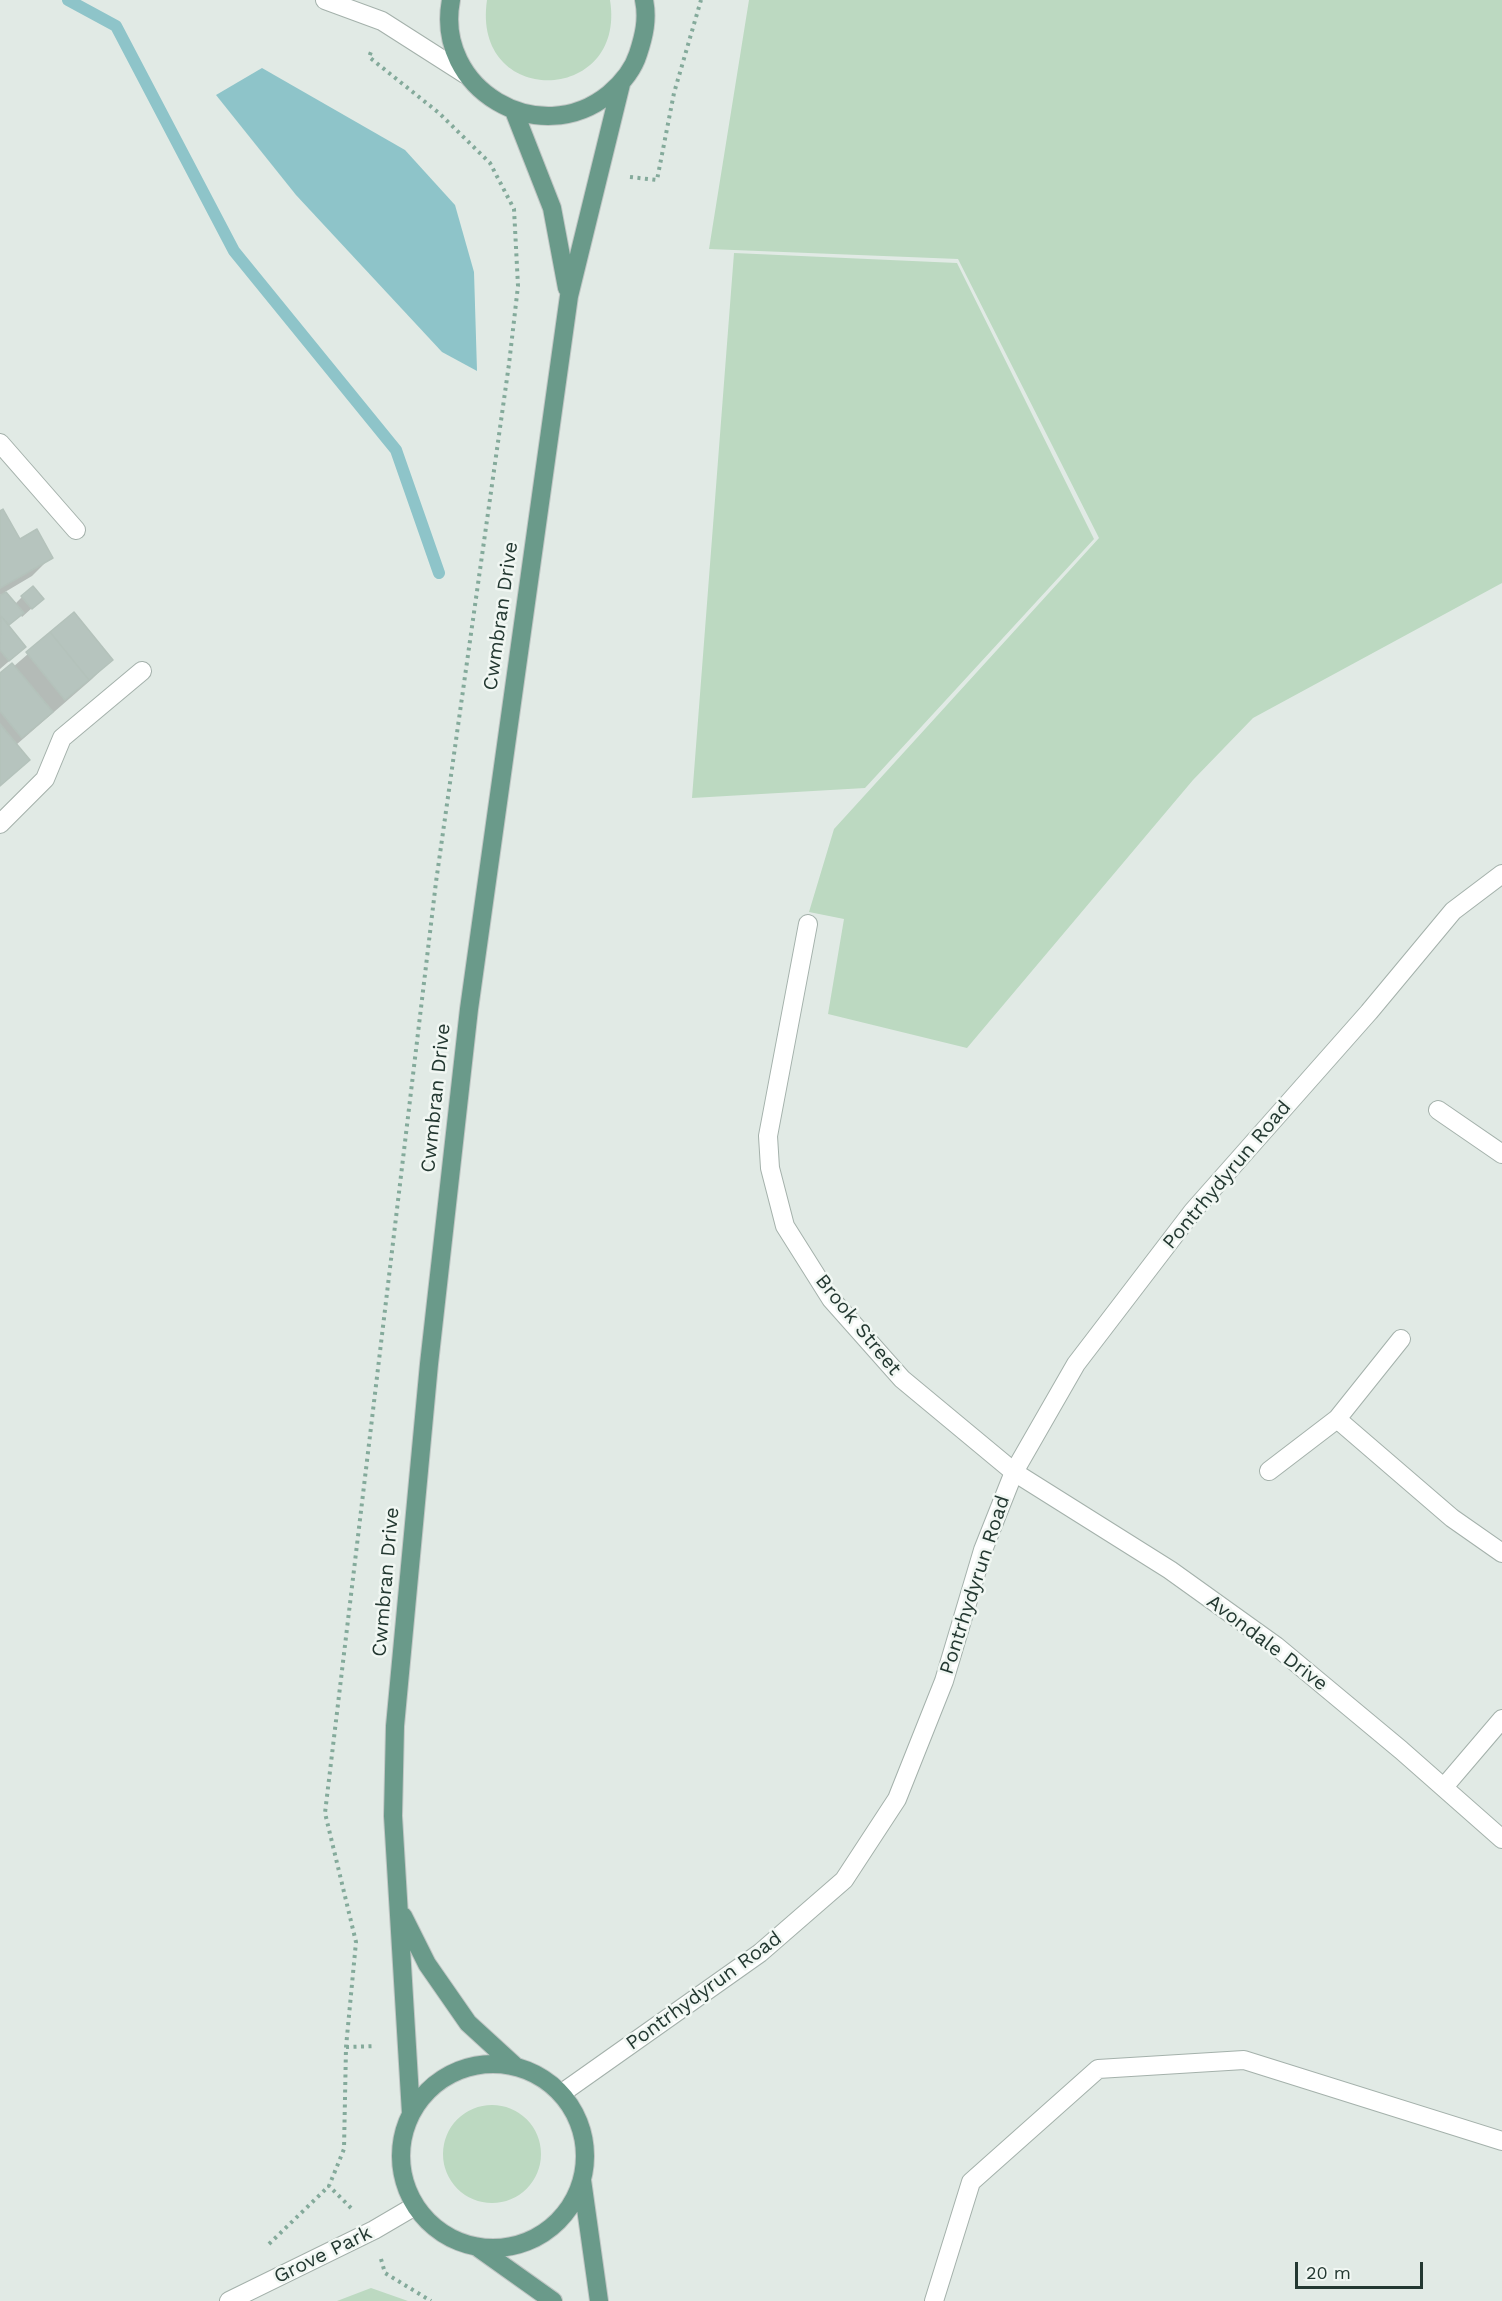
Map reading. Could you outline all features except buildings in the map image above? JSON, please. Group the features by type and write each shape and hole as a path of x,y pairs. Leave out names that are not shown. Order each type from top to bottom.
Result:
{"main road":[{"name":"Cwmbran Drive","path":"451,0 448,15 452,45 465,74 486,96 514,111 542,117 571,114 598,102 621,84 636,62 644,36 646,9 644,0"},
{"name":"Cwmbran Drive","path":"411,2113 393,1816 395,1726 429,1364 469,1009 568,296 621,84"},
{"name":"Cwmbran Drive","path":"514,111 552,208 568,296"},
{"path":"399,1909 427,1964 468,2023 515,2066"},
{"path":"582,2180 568,2211 543,2234 512,2247 477,2247 453,2240 431,2225 414,2206 404,2184 400,2160 402,2136 411,2113 425,2093 444,2077 466,2067 491,2063 515,2066 540,2077 562,2094 578,2120 585,2149 582,2180 599,2301"},
{"path":"477,2247 553,2301"}],"street":[{"path":"325,0 382,21 465,74"},
{"path":"0,443 76,530"},
{"path":"0,824 45,779 62,738 142,671"},
{"name":"Pontrhydyrun Road","path":"562,2094 760,1953 844,1880 897,1799 944,1681 983,1550 1014,1472 1076,1364 1193,1211 1369,1011 1453,911 1502,874"},
{"name":"Brook Street","path":"808,924 768,1136 770,1168 785,1226 831,1299 902,1378 1014,1472"},
{"path":"1438,1110 1502,1154"},
{"path":"1269,1471 1337,1419 1401,1339"},
{"path":"1337,1419 1452,1518 1502,1553"},
{"name":"Avondale Drive","path":"1014,1472 1170,1570 1276,1646 1444,1787 1502,1839"},
{"path":"1444,1787 1502,1719"},
{"path":"934,2301 970,2182 1098,2070 1244,2060 1502,2141"},
{"name":"Grove Park","path":"229,2301 374,2230 414,2206"}],"path":[{"path":"600,173 657,180 674,93 701,0"},
{"path":"261,2285 247,2266 329,2186 344,2149 346,2047 356,1942 325,1813 435,894 518,286 514,209 490,163 439,113 369,57 382,21"},
{"path":"329,2186 374,2230 385,2273 431,2301"}],"green space":[{"path":"487,0 610,0 609,35 596,60 574,75 549,80 523,76 502,61 488,36"},
{"path":"749,0 1502,0 1502,583 1253,718 1193,780 967,1048 828,1014 844,919 809,912 834,829 1099,538 958,259 709,249"},
{"path":"734,253 957,263 1094,539 865,788 692,798"},
{"path":"492,2105 511,2109 527,2119 537,2135 541,2154 537,2173 527,2189 511,2199 492,2203 473,2199 457,2189 447,2173 443,2154 447,2135 457,2119 473,2109"},
{"path":"371,2288 408,2301 337,2301"}],"water":[{"path":"262,68 405,150 455,205 474,272 477,371 442,352 296,195 216,95"}],"waterway":[{"path":"68,0 116,26 234,251 396,450 439,573"}]}
